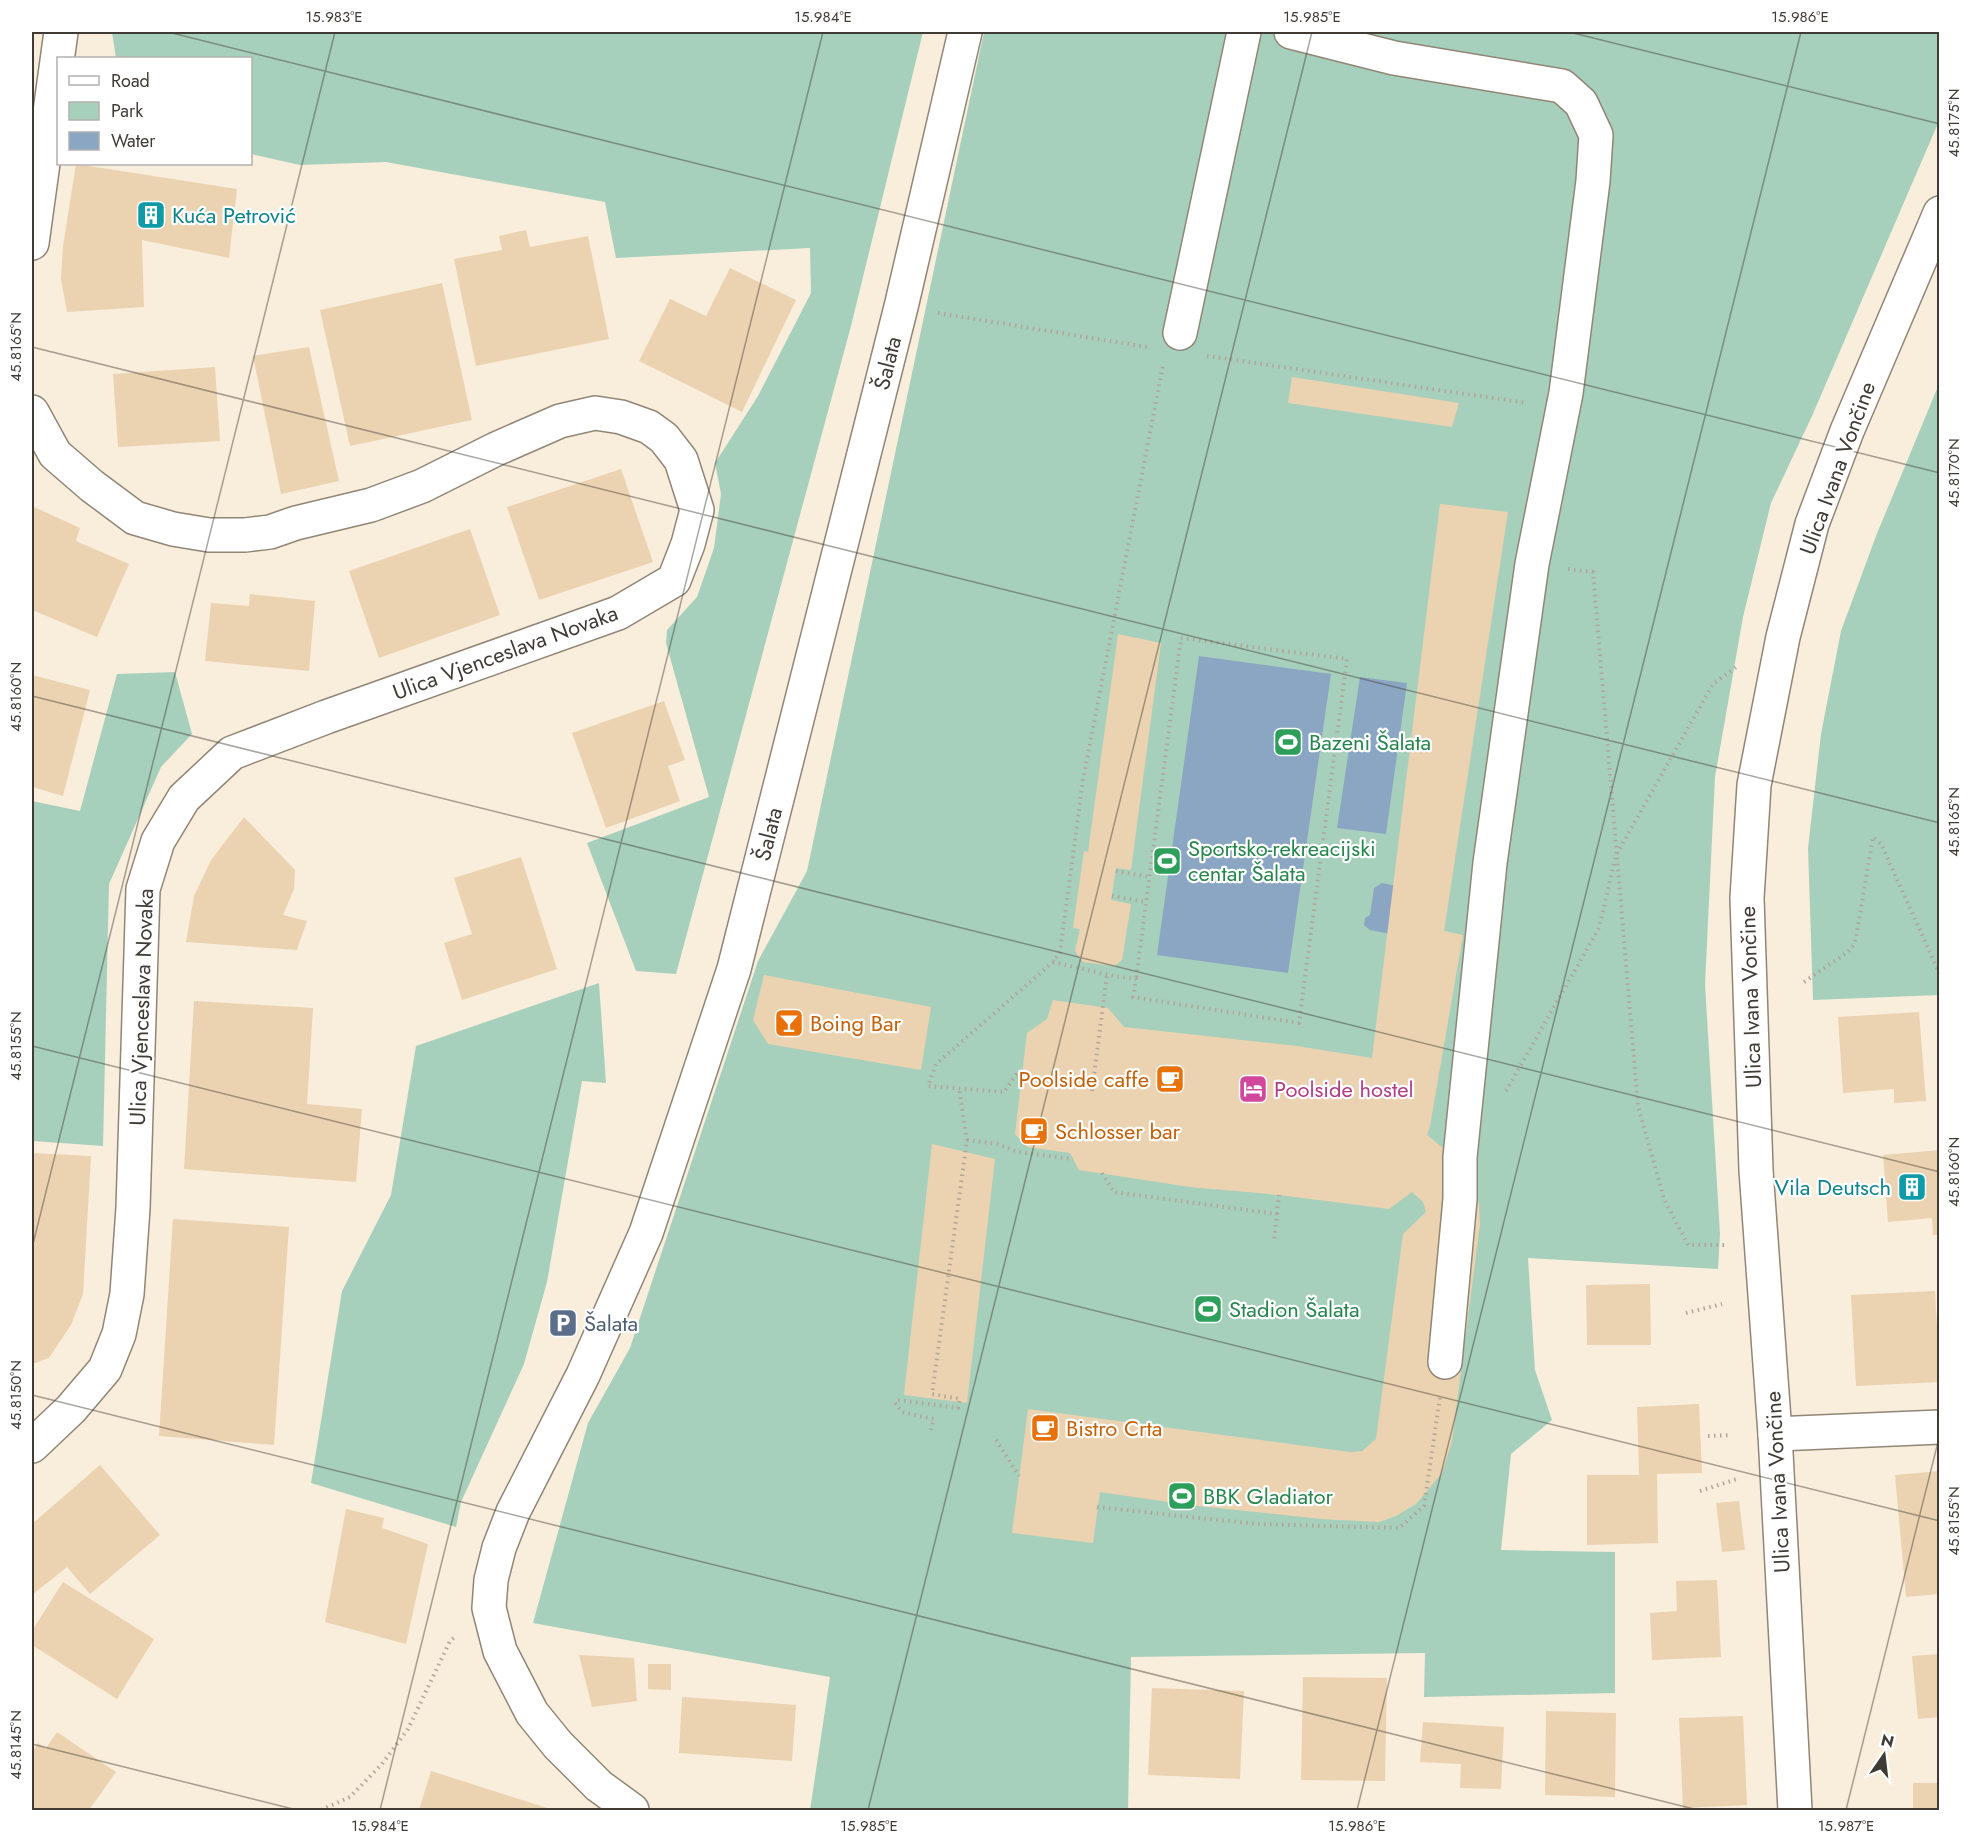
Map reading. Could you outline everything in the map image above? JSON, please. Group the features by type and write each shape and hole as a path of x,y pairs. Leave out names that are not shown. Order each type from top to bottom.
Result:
{"street":[{"path":"58,57 61,32"},
{"name":"Šalata","path":"632,1810 599,1786 558,1745 532,1713 504,1662 489,1608 491,1580 499,1548 513,1512 583,1375 646,1233 734,969 901,307 965,32"},
{"path":"1183,346 1244,32"},
{"path":"1291,32 1394,58 1562,86 1581,103 1596,135 1593,181 1566,393 1532,564 1490,863 1460,1157 1460,1199 1445,1362"},
{"path":"32,243 57,61"},
{"name":"Ulica Ivana Vončine","path":"1795,1810 1775,1434 1756,1170 1749,1006 1747,898 1754,785 1783,638 1812,524 1846,431 1940,213"},
{"name":"Ulica Vjenceslava Novaka","path":"32,412 56,454 92,486 135,518 173,529 209,535 270,532 296,523 371,505 422,486 496,449 560,421 595,413 640,423 664,438 681,460 697,510 688,544 674,580 618,613 232,753 184,798 158,841 142,889 133,1208 127,1294 119,1334 105,1369 71,1409 32,1446"},
{"path":"1775,1434 1940,1427"}],"path":[{"path":"901,307 1183,346 1532,404"},
{"path":"1023,1073 1016,1074 1004,1092 928,1086 936,1064 1053,962 1060,952 1083,780 1183,346"},
{"path":"1532,564 1593,572 1638,1106 1664,1199 1688,1245 1731,1245"},
{"path":"1181,638 1347,659 1299,1023 1133,998 1149,877 1181,638"},
{"path":"1502,1098 1599,928 1616,855 1713,684 1739,665"},
{"path":"1804,982 1848,952 1855,943 1873,837 1881,844 1937,968 1940,967"},
{"path":"1116,871 1149,877"},
{"path":"1112,896 1146,902"},
{"path":"1053,962 1107,975 1136,979"},
{"path":"1092,1091 1107,975"},
{"path":"931,1430 934,1419 902,1412 895,1403 898,1400 958,1408 960,1399 932,1394 967,1140 959,1088"},
{"path":"967,1140 997,1144 1018,1152 1073,1159"},
{"path":"1102,1173 1114,1192 1277,1214"},
{"path":"1274,1239 1279,1195"},
{"path":"1686,1313 1722,1304"},
{"path":"1098,1507 1257,1524 1399,1528 1424,1506 1445,1362"},
{"path":"1708,1436 1732,1435"},
{"path":"996,1440 1019,1476"},
{"path":"1700,1491 1737,1479"},
{"path":"321,1810 350,1797 382,1764 408,1729 450,1641"}],"green space":[{"path":"112,32 923,32 851,326 676,974 636,971 587,843 709,797 666,643 667,630 697,597 714,548 721,494 715,463 758,396 811,293 810,248 616,258 605,202 386,162 300,165 252,154 252,57 116,57"},
{"name":"Sportsko-rekreacijski centar Šalata","path":"984,32 1939,32 1939,121 1812,416 1771,503 1743,617 1715,777 1705,984 1720,1234 1718,1269 1528,1258 1535,1370 1552,1420 1511,1454 1501,1550 1615,1552 1615,1693 1424,1697 1425,1653 1131,1657 1128,1810 810,1810 830,1677 533,1623 588,1423 630,1348 758,961 807,871"},
{"path":"1939,384 1939,995 1813,1000 1808,848 1821,734 1841,631 1876,536"},
{"path":"175,672 192,734 161,767 109,884 103,1146 32,1141 32,801 80,811 117,674"},
{"path":"599,983 606,1083 582,1081 547,1282 524,1364 461,1502 456,1527 311,1483 342,1291 391,1195 416,1046"}],"water":[{"path":"1199,656 1331,674 1288,973 1157,955"},
{"path":"1360,677 1407,683 1386,834 1337,828"},
{"path":"1382,883 1416,890 1406,937 1370,930 1364,925 1365,918 1370,915 1374,888"}],"building":[{"name":"Kuća Petrović","path":"76,165 237,189 229,258 142,240 144,307 67,312 61,279 63,246"},
{"path":"526,230 530,247 588,236 609,339 476,366 454,259 502,250 499,236"},
{"path":"730,268 796,300 742,412 639,361 670,299 706,316"},
{"path":"442,283 472,420 350,446 320,310"},
{"path":"309,347 339,481 281,494 253,356"},
{"path":"215,367 220,441 118,447 113,374"},
{"path":"1292,377 1459,403 1452,427 1288,403"},
{"path":"621,469 653,562 539,600 507,507"},
{"path":"1440,504 1508,512 1444,931 1463,935 1427,1135 1453,1156 1472,1184 1479,1204 1480,1224 1452,1441 1442,1473 1416,1504 1396,1516 1379,1522 1321,1519 1189,1505 1100,1492 1093,1543 1012,1533 1028,1409 1350,1452 1362,1451 1376,1439 1403,1234 1426,1212 1423,1202 1412,1192 1389,1209 1279,1195 1190,1187 1079,1170 1070,1153 1027,1147 1015,1134 1027,1033 1047,1019 1053,1000 1108,1008 1124,1027 1297,1046 1372,1058"},
{"path":"34,507 80,528 76,541 129,564 97,637 32,610 32,512"},
{"path":"470,529 500,615 379,658 349,571"},
{"path":"250,594 315,601 309,671 205,661 211,603 249,606"},
{"path":"1118,634 1161,643 1131,870 1116,868 1111,900 1131,904 1122,960 1115,966 1083,962 1075,951 1080,929 1073,928 1084,851 1088,852"},
{"path":"32,675 90,690 63,796 32,787"},
{"path":"664,701 685,760 668,766 680,801 606,828 572,733"},
{"path":"244,817 295,870 294,889 283,915 307,921 297,950 186,942 194,896 211,860"},
{"path":"521,857 557,969 462,1000 444,943 472,934 454,878"},
{"path":"764,975 931,1007 921,1070 768,1044 753,1020"},
{"path":"194,1001 313,1008 307,1104 362,1109 356,1182 184,1169"},
{"path":"1919,1012 1926,1101 1894,1103 1894,1089 1843,1093 1838,1017"},
{"path":"932,1144 995,1159 967,1403 904,1395"},
{"name":"Vila Deutsch","path":"1940,1150 1940,1235 1933,1235 1932,1218 1888,1222 1883,1155"},
{"path":"32,1153 91,1156 83,1294 71,1325 49,1358 32,1364"},
{"path":"173,1219 289,1227 274,1445 159,1436"},
{"path":"1650,1284 1651,1345 1587,1345 1586,1285"},
{"path":"1935,1291 1940,1382 1856,1386 1851,1295"},
{"path":"1699,1404 1702,1473 1657,1474 1658,1543 1587,1545 1587,1475 1639,1475 1637,1407"},
{"path":"100,1465 160,1535 90,1594 67,1567 32,1595 32,1524"},
{"path":"1940,1471 1940,1594 1906,1597 1895,1475"},
{"path":"1739,1501 1745,1550 1722,1552 1716,1503"},
{"path":"346,1509 384,1518 382,1528 428,1544 406,1644 325,1622"},
{"path":"1717,1580 1721,1657 1652,1660 1650,1613 1677,1611 1676,1581"},
{"path":"63,1582 154,1639 117,1699 32,1645 32,1631"},
{"path":"1940,1654 1940,1717 1918,1719 1912,1656"},
{"path":"579,1655 634,1658 637,1701 592,1707"},
{"path":"648,1664 671,1664 671,1690 648,1689"},
{"path":"1303,1677 1387,1678 1385,1781 1301,1780"},
{"path":"1152,1688 1244,1691 1240,1779 1148,1775"},
{"path":"682,1697 796,1705 792,1761 679,1753"},
{"path":"1546,1711 1616,1713 1615,1797 1545,1795"},
{"path":"1743,1716 1747,1805 1683,1808 1679,1718"},
{"path":"1423,1722 1504,1727 1501,1789 1460,1788 1461,1764 1420,1762"},
{"path":"57,1732 116,1772 89,1810 32,1810 32,1752 38,1743 46,1748"},
{"path":"431,1771 553,1810 419,1810"},
{"path":"1913,1783 1940,1783 1940,1810 1913,1810"}],"place":[{"name":"Kuća Petrović","path":"151,215"},
{"name":"Bazeni Šalata","path":"1288,742"},
{"name":"Sportsko-rekreacijski centar Šalata","path":"1167,861"},
{"name":"Boing Bar","path":"789,1023"},
{"name":"Poolside caffe","path":"1170,1079"},
{"name":"Poolside hostel","path":"1253,1089"},
{"name":"Schlosser bar","path":"1034,1131"},
{"name":"Vila Deutsch","path":"1912,1187"},
{"name":"Stadion Šalata","path":"1208,1309"},
{"name":"Šalata","path":"563,1323"},
{"name":"Bistro Crta","path":"1045,1428"},
{"name":"BBK Gladiator","path":"1182,1496"}]}
